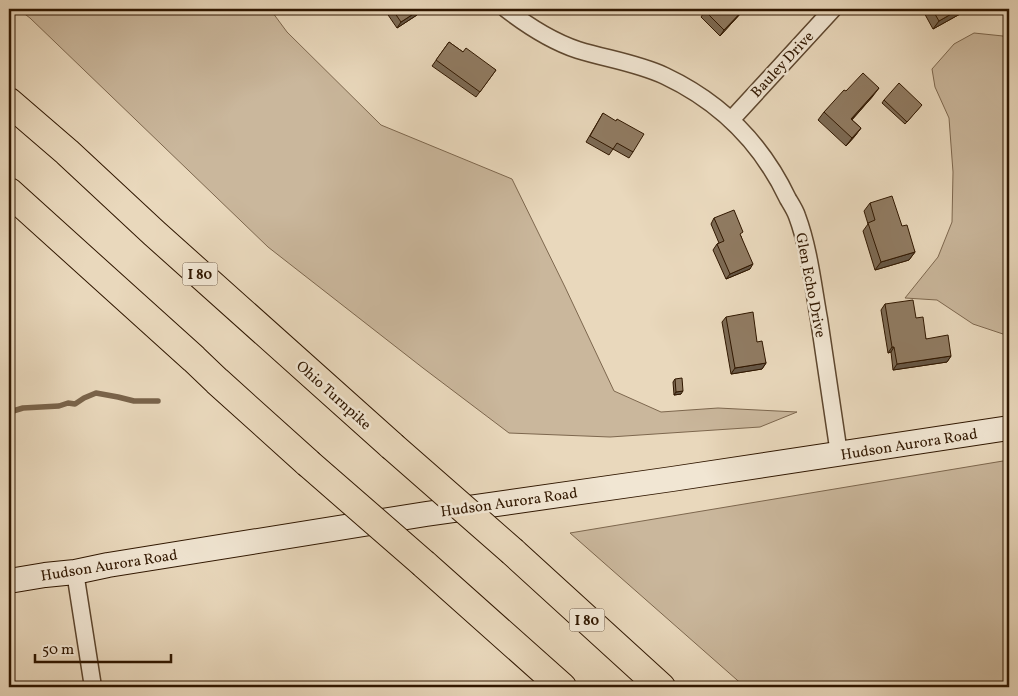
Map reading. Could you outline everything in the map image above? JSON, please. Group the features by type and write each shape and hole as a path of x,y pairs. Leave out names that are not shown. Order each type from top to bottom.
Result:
{"highway":[{"name":"Ohio Turnpike","path":"9,102 67,152 154,233 392,446 513,552 661,687"},
{"path":"9,192 194,358 216,381 562,687"}],"street":[{"name":"Glen Echo Drive","path":"506,9 522,22 558,42 591,54 633,64 666,77 701,96 731,120 768,162 780,180 797,216 807,254 839,454"},
{"name":"Bauley Drive","path":"731,120 833,9"},
{"name":"Hudson Aurora Road","path":"9,581 75,572 426,514 1009,428"},
{"path":"75,572 93,687"}],"shaded area":[{"path":"18,9 270,9 287,32 381,125 512,179 614,391 661,412 718,408 797,412 760,427 610,437 509,433 268,247 30,18"},
{"path":"974,33 1003,36 1009,47 1009,336 973,324 937,300 905,298 938,257 952,222 953,172 949,118 935,87 932,69 954,44"},
{"path":"1009,460 1009,687 745,687 570,533"}],"building":[{"path":"392,9 421,9 401,22"},
{"path":"707,9 744,9 724,30 705,11"},
{"path":"932,9 960,9 939,21"},
{"path":"449,42 463,52 466,48 496,70 480,92 436,60"},
{"path":"863,73 879,88 851,119 861,128 852,138 824,112"},
{"path":"899,83 922,105 907,122 884,100"},
{"path":"603,113 644,134 633,152 617,143 613,149 590,136"},
{"path":"892,196 902,226 907,225 915,252 881,262 868,223 875,220 870,203"},
{"path":"734,210 743,232 740,234 753,264 730,274 717,244 724,241 714,218"},
{"path":"913,300 916,318 923,317 926,339 948,335 951,356 897,364 894,347 892,347 885,304"},
{"path":"753,312 757,342 762,341 766,363 735,368 726,317"},
{"path":"682,378 683,391 676,392 675,379"}],"waterway":[{"path":"9,410 59,406 68,403 75,404 96,393 134,401 158,401"}]}
